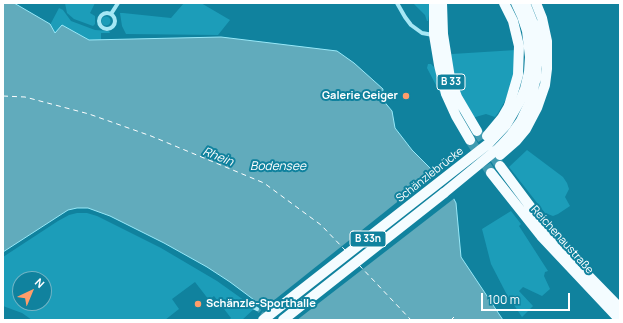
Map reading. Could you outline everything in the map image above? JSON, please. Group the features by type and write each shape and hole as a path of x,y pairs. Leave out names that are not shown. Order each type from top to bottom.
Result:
{"main road":[{"name":"B 33","path":"434,3 439,35 450,78 457,97 475,128 461,126"},
{"name":"B 33","path":"442,3 439,35 439,65 446,94 461,126 470,140"},
{"name":"B 33n","path":"472,157 477,146 502,118 509,106 518,75 520,56 517,36 513,21 504,3"},
{"name":"Schänzlebrücke","path":"263,320 472,157 488,144 506,125 514,114 525,89 529,72 529,43 525,24 516,3"},
{"name":"Schänzlebrücke","path":"283,320 444,193 500,147 512,134 521,121 529,104 536,78 538,52 533,23 526,3"},
{"name":"B 33n","path":"444,193 459,188 507,149 522,135 534,116 545,85 547,69 546,35 537,4"},
{"name":"Reichenaustraße","path":"620,308 578,264 553,233 541,221 500,167 493,167 492,174 511,200 541,236 620,320"}],"street":[{"path":"111,14 118,3"},
{"path":"397,3 405,17 419,31 425,34 439,35"},
{"path":"103,14 111,14 115,20 114,25 110,28 102,27 99,23 99,18 103,14"}],"shaded area":[{"path":"65,3 95,3 90,13 95,16 95,24 93,26 74,19 67,13"},
{"path":"184,3 201,3 230,20 218,35 126,34 122,26 120,13 171,18"},
{"path":"413,3 431,3 428,21 425,15"},
{"path":"59,8 63,10 71,21 95,30 109,31 110,33 101,33 101,40 94,41 89,40 75,32 55,33 50,25"},
{"path":"104,17 108,17 110,21 108,25 104,25 102,23 102,19"},
{"path":"516,50 515,68 506,99 498,113 495,117 486,114 472,118 456,86 449,56 452,54"},
{"path":"428,64 431,64 437,70 448,108 427,68"},
{"path":"527,150 563,177 567,183 569,189 565,197 570,206 558,214 553,216 545,213 509,167"},
{"path":"511,211 521,224 519,226 548,271 545,272 544,276 550,289 542,296 523,287 519,291 533,306 522,317 506,293 491,264 482,229"},
{"path":"77,213 87,213 97,216 161,248 217,281 255,308 242,320 229,320 231,318 214,296 209,300 195,282 172,299 179,309 165,320 32,320 17,311 52,311 52,271 12,271 12,309 3,306 3,257 69,215"}],"water":[{"name":"Bodensee","path":"3,3 14,3 50,24 55,33 62,25 89,40 221,37 337,51 354,63 383,89 382,99 392,111 395,128 412,150 446,184 456,203 461,257 503,320 281,320 207,267 164,243 110,216 88,208 68,210 3,252"}],"pier":[{"path":"436,171 448,182 456,197 297,320 278,320 263,309"}],"ferry route":[{"path":"3,96 25,97 89,114 151,136 264,183 321,225 345,250"},
{"path":"359,265 411,320"},
{"path":"451,320 454,317"}],"tunnel":[{"path":"477,131 500,166"},
{"path":"470,140 491,173"},
{"path":"257,309 267,317"}],"place":[{"name":"Galerie Geiger","path":"406,96"},
{"name":"Schänzle-Sporthalle","path":"198,304"}],"water label":[{"name":"Rhein","path":"218,157"}]}
